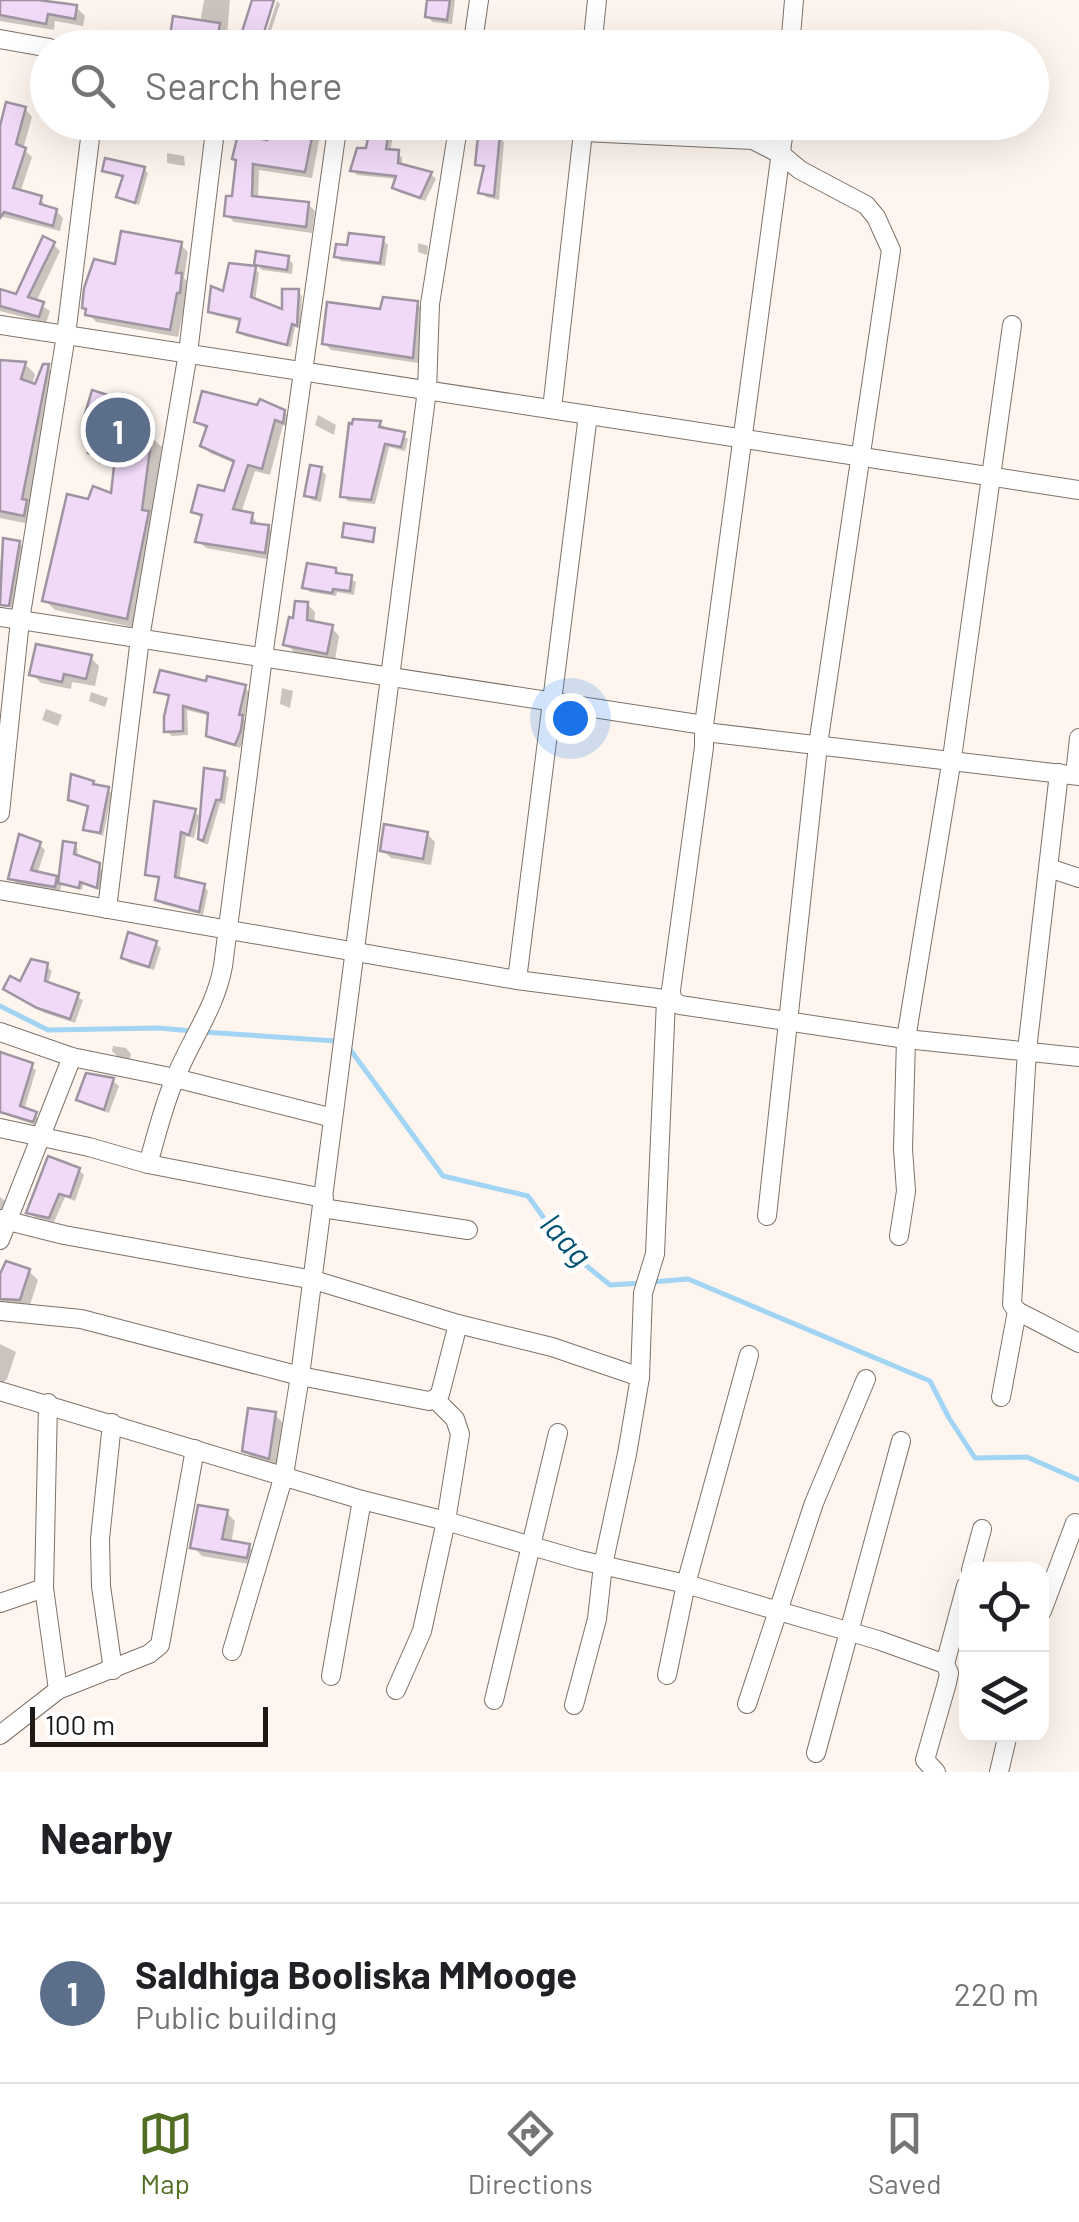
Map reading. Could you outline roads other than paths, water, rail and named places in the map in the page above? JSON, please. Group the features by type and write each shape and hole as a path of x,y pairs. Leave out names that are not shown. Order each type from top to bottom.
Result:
{"street":[{"path":"475,30 479,0"},
{"path":"594,30 597,0"},
{"path":"792,30 794,0"},
{"path":"0,39 30,44"},
{"path":"0,813 20,620 66,335 90,140"},
{"path":"108,909 140,638 188,353 214,140"},
{"path":"148,1164 175,1078 219,988 335,140"},
{"path":"232,1651 284,1475 300,1376 427,390 430,304 457,140"},
{"path":"552,409 582,140"},
{"path":"753,140 866,205 881,226 890,250 863,457 818,746 767,1216"},
{"path":"574,1705 597,1619 603,1565 640,1377 643,1293 654,1254 669,1000 783,140"},
{"path":"0,324 1079,490"},
{"path":"898,1236 906,1192 906,1039 952,758 1012,325"},
{"path":"516,980 588,415"},
{"path":"0,617 818,746 1071,774"},
{"path":"1079,738 1048,868 1028,1050 1012,1304 1017,1311 1079,1343"},
{"path":"1048,868 1079,878"},
{"path":"0,890 516,980 669,1000 680,1005 906,1039 1079,1057"},
{"path":"0,1032 72,1057 333,1118"},
{"path":"0,1240 3,1220 72,1057"},
{"path":"0,1128 323,1203 468,1230"},
{"path":"3,1220 64,1235 314,1280 458,1324 552,1347 640,1377"},
{"path":"0,1311 81,1319 300,1376 429,1401 440,1394 458,1324"},
{"path":"1001,1397 1017,1311"},
{"path":"668,1675 686,1584 750,1356"},
{"path":"747,1704 814,1504 866,1378"},
{"path":"0,1391 362,1500 686,1584 946,1664"},
{"path":"396,1690 422,1631 460,1434 455,1420 435,1399"},
{"path":"48,1403 44,1588 58,1690"},
{"path":"112,1423 100,1539 101,1586 113,1670"},
{"path":"494,1700 558,1433"},
{"path":"816,1753 901,1441"},
{"path":"0,1736 58,1690 149,1654 160,1644 194,1449"},
{"path":"331,1676 362,1500"},
{"path":"1049,1592 1075,1523"},
{"path":"973,1562 982,1529"},
{"path":"0,1603 44,1588"},
{"path":"936,1772 924,1760 947,1684 946,1664 959,1617"},
{"path":"999,1772 1006,1742"}],"waterway":[{"name":"laag","path":"0,1006 48,1030 192,1031"},
{"name":"laag","path":"203,1032 336,1041"},
{"name":"laag","path":"349,1048 443,1176 528,1196 567,1250 610,1285 641,1283"},
{"name":"laag","path":"652,1282 688,1279 930,1381 975,1458 1027,1457 1079,1480"}],"place":[{"name":"Saldhiga Booliska MMooge","path":"118,430"}]}
